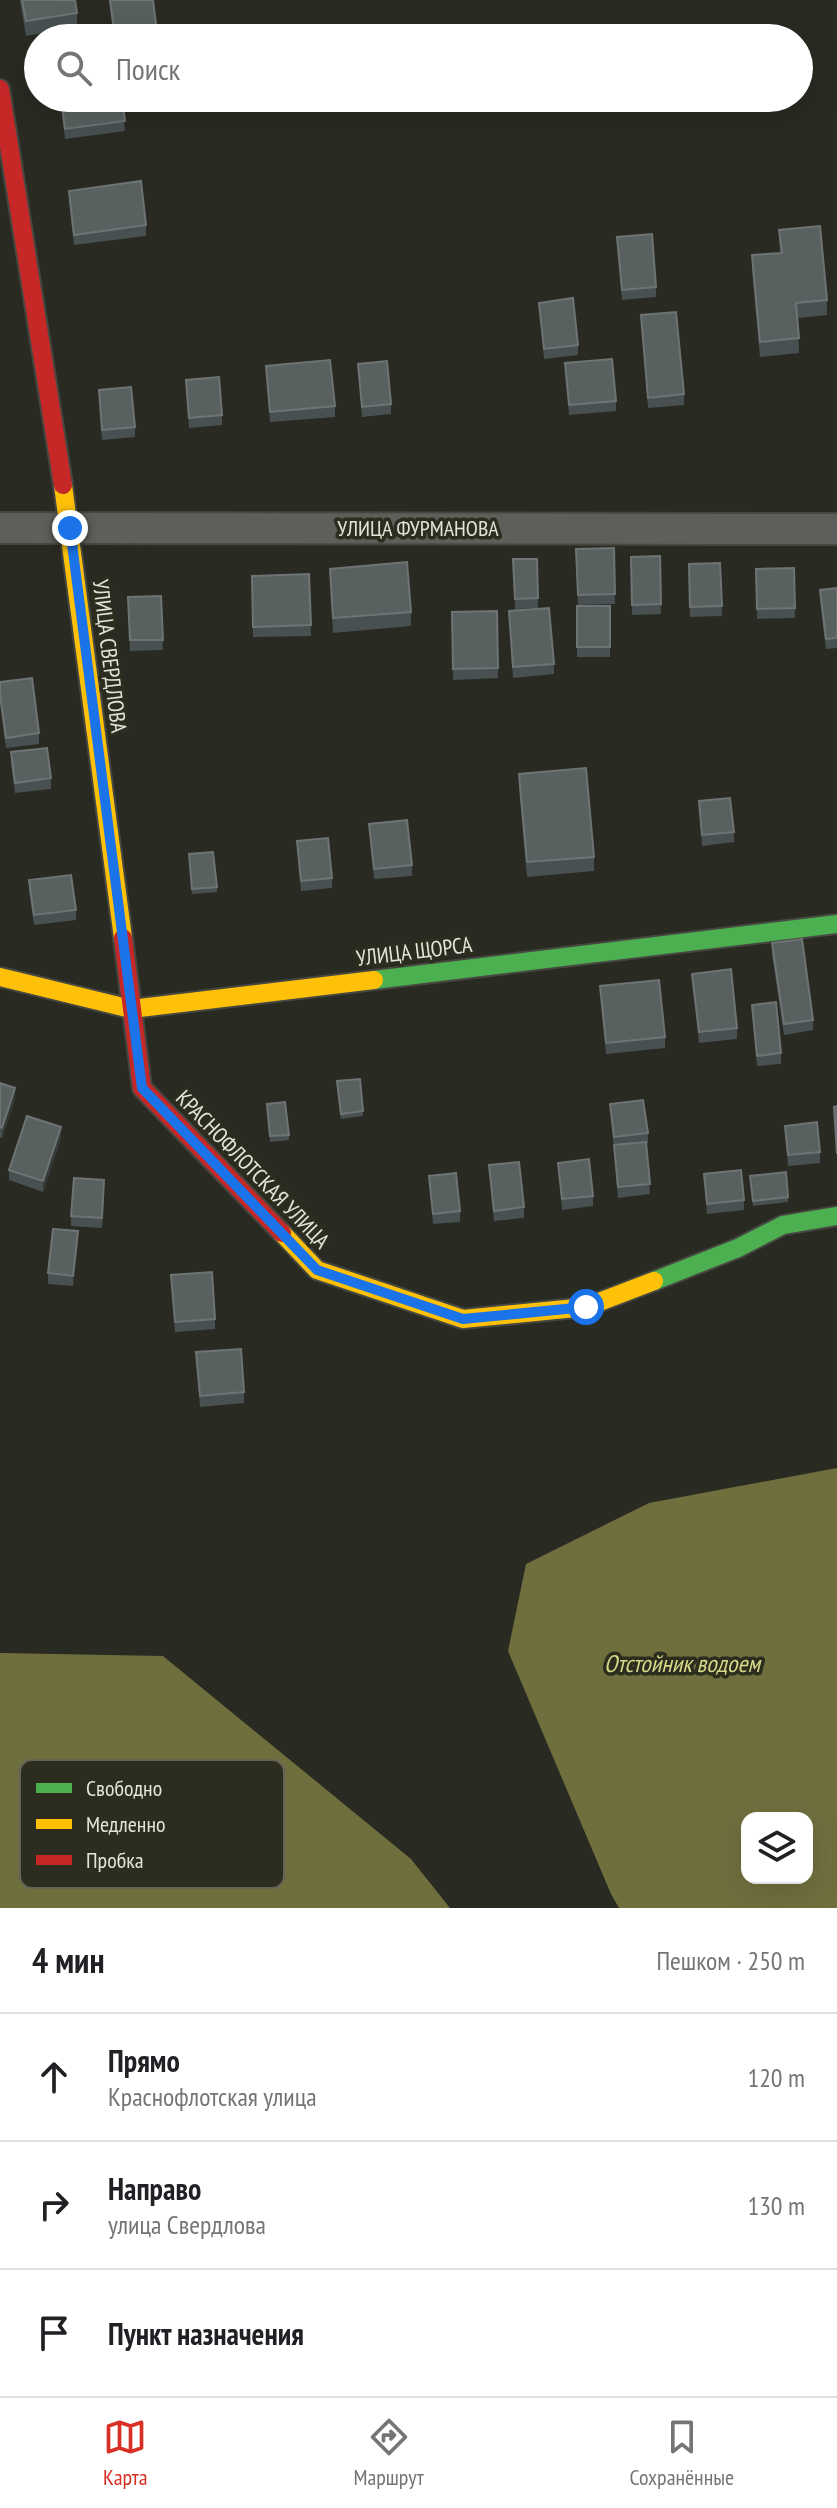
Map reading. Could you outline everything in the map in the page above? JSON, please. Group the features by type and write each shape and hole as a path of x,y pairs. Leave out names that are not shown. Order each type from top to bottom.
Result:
{"street":[{"name":"УЛИЦА СВЕРДЛОВА","path":"0,89 70,528 142,1088"},
{"name":"УЛИЦА ФУРМАНОВА","path":"0,528 837,529"},
{"name":"УЛИЦА ЩОРСА","path":"0,977 131,1009 837,924"},
{"name":"КРАСНОФЛОТСКАЯ УЛИЦА","path":"142,1088 317,1270 463,1319 586,1307 738,1248 783,1225 837,1216"}],"water":[{"name":"Отстойник водоем","path":"837,1468 837,1908 619,1908 508,1651 526,1564 649,1503"},
{"path":"0,1653 163,1656 411,1859 450,1908 0,1908"}],"building":[{"path":"22,0 75,0 77,13 26,21"},
{"path":"110,0 153,0 156,24 113,24"},
{"path":"63,112 124,112 125,121 65,129"},
{"path":"141,181 146,225 74,235 69,191"},
{"path":"820,226 827,300 796,303 799,338 760,342 752,255 782,253 779,230"},
{"path":"652,234 656,287 622,290 617,237"},
{"path":"573,298 578,345 544,349 539,303"},
{"path":"676,312 684,394 648,398 641,315"},
{"path":"612,359 616,401 569,405 565,363"},
{"path":"330,360 335,406 270,412 266,366"},
{"path":"387,361 391,404 362,407 358,364"},
{"path":"219,377 222,415 189,418 186,380"},
{"path":"131,387 135,427 102,430 99,390"},
{"path":"614,548 615,594 578,595 576,549"},
{"path":"660,556 661,604 632,605 631,557"},
{"path":"513,559 537,559 538,598 515,599"},
{"path":"407,562 411,612 333,618 330,569"},
{"path":"720,563 722,606 690,607 689,564"},
{"path":"794,568 795,608 757,609 756,569"},
{"path":"309,574 311,625 253,627 252,576"},
{"path":"837,588 837,638 826,639 820,590"},
{"path":"161,596 163,640 130,640 128,597"},
{"path":"577,606 610,606 610,647 577,647"},
{"path":"549,608 554,664 513,667 509,611"},
{"path":"497,611 498,668 453,669 452,612"},
{"path":"32,678 39,733 6,738 0,682"},
{"path":"47,748 51,778 15,783 11,752"},
{"path":"586,768 594,857 527,862 519,774"},
{"path":"730,798 734,832 702,835 699,801"},
{"path":"407,820 412,865 374,869 369,824"},
{"path":"328,838 332,878 301,881 297,841"},
{"path":"213,852 217,887 192,889 189,854"},
{"path":"71,875 76,910 34,915 29,880"},
{"path":"802,939 813,1020 784,1024 772,943"},
{"path":"731,969 737,1028 699,1032 692,974"},
{"path":"659,980 665,1037 606,1043 600,986"},
{"path":"776,1002 781,1053 757,1056 752,1005"},
{"path":"360,1079 363,1111 341,1114 337,1081"},
{"path":"0,1083 15,1088 2,1128 0,1127"},
{"path":"643,1100 648,1133 614,1137 610,1104"},
{"path":"285,1102 289,1135 270,1136 267,1104"},
{"path":"837,1106 837,1154 834,1107"},
{"path":"27,1116 61,1127 43,1181 9,1170"},
{"path":"817,1122 820,1152 788,1155 785,1126"},
{"path":"646,1142 650,1184 618,1187 614,1145"},
{"path":"589,1159 593,1196 562,1199 558,1163"},
{"path":"519,1162 524,1207 494,1211 489,1165"},
{"path":"741,1170 744,1200 707,1204 704,1174"},
{"path":"786,1172 788,1197 753,1201 750,1176"},
{"path":"456,1173 460,1211 433,1214 429,1176"},
{"path":"74,1178 104,1180 102,1218 71,1216"},
{"path":"53,1229 78,1231 73,1276 48,1273"},
{"path":"212,1272 215,1319 175,1322 171,1275"},
{"path":"241,1349 244,1392 200,1396 196,1352"}],"traffic: fast":[{"path":"374,980 837,924"},
{"path":"654,1281 738,1248 783,1225 837,1216"}],"traffic: slow":[{"path":"63,485 123,938"},
{"path":"0,977 131,1009 374,980"},
{"path":"282,1233 317,1270 463,1319 586,1307 654,1281"}],"traffic: jam":[{"path":"0,89 63,485"},
{"path":"123,938 142,1088 282,1233"}],"route":[{"path":"70,528 142,1088 317,1270 463,1319 586,1307"}]}
